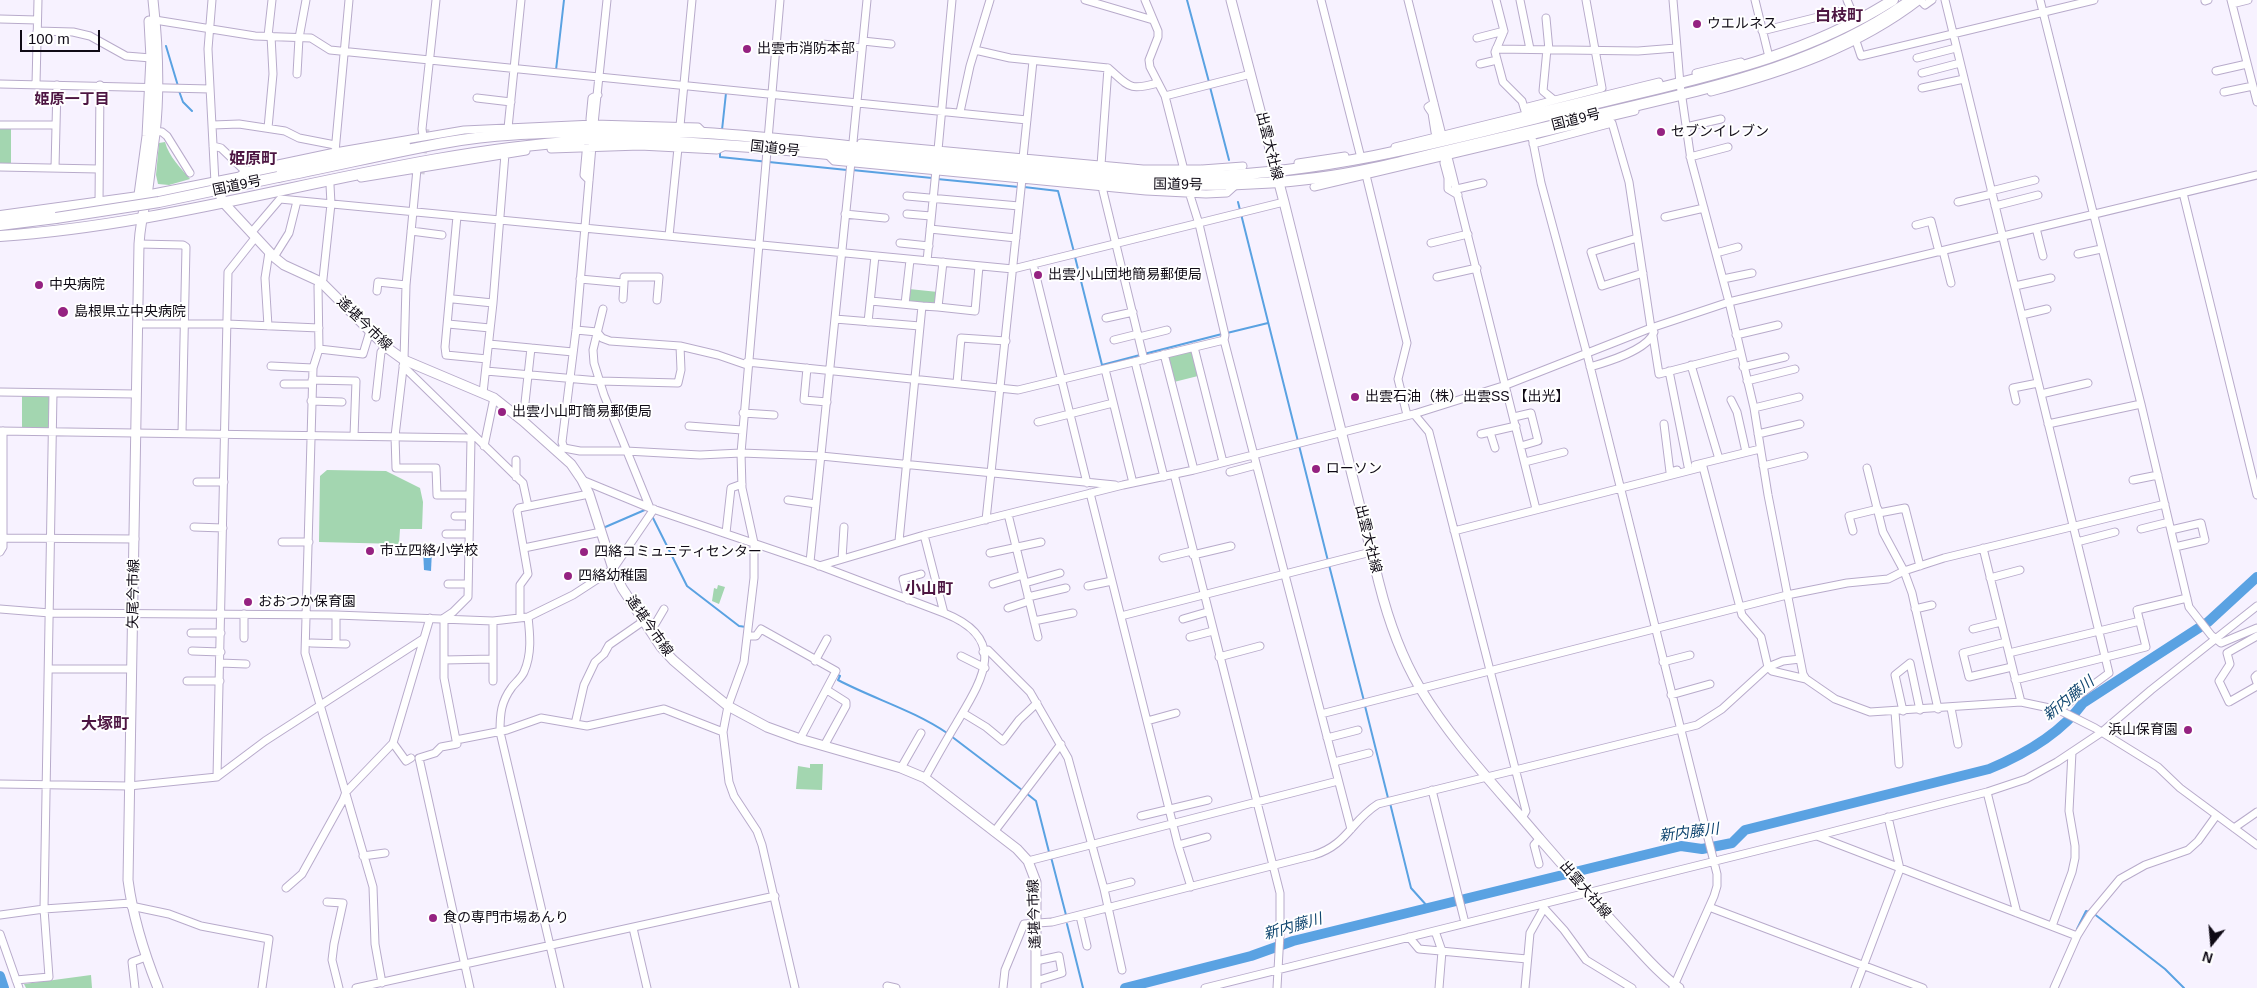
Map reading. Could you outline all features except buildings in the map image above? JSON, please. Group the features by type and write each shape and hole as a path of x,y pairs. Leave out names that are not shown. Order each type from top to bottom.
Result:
{"highway":[{"name":"国道9号","path":"0,223 56,218 158,202 449,142 505,132 555,129 704,133 828,155 902,164 986,173 1156,185 1191,186 1278,182 1338,175 1451,156 1646,106 1719,70 1766,60 1818,41 1860,20 1893,0"},
{"name":"国道9号","path":"418,149 520,139 649,140 727,145 807,143 899,149 980,161 1133,175 1212,176 1275,170 1303,164 1358,161 1551,108 1613,96 1747,80 1840,43 1911,0"},
{"path":"0,216 142,197 215,183 242,174 304,165 374,147 461,134 505,132"},
{"path":"0,236 140,219 392,167 548,144 602,140"}],"main road":[{"path":"140,219 147,136 154,88 147,0"},
{"path":"142,197 155,131 155,20 153,0"},
{"name":"出雲大社線","path":"1231,0 1390,622 1420,688 1439,716 1487,777 1584,892 1675,987"},
{"name":"遙堪今市線","path":"215,183 223,202 272,254 284,265 320,282 404,363 494,398 561,450 582,480 589,494 613,569 622,588 672,660 728,706 767,727 800,739 901,768 925,778 1017,849 1028,861 1036,882 1036,984"},
{"name":"矢尾今市線","path":"140,219 135,394 135,539 128,880 131,904 146,957 158,988"}],"street":[{"path":"36,84 38,0"},
{"path":"212,0 208,29 215,183"},
{"path":"268,128 273,74 270,36 272,0"},
{"path":"297,74 299,38 306,0"},
{"path":"335,149 349,0"},
{"path":"424,132 424,108 436,0"},
{"path":"505,132 515,69 521,0"},
{"path":"590,118 600,76 607,0"},
{"path":"680,126 692,0"},
{"path":"780,0 740,453 742,484 754,542 754,578 749,636 744,662 728,706 723,732 729,782 734,796 757,832 775,896 795,988"},
{"path":"853,142 867,0"},
{"path":"938,150 952,0"},
{"path":"960,112 974,50 990,0"},
{"path":"1085,0 1153,20"},
{"path":"1145,0 1158,37 1149,60 1150,67 1165,96 1184,170"},
{"path":"1321,0 1360,154"},
{"path":"1408,0 1434,103 1439,134"},
{"path":"1496,0 1504,31 1496,48 1497,60 1503,82 1522,100 1525,111"},
{"path":"1520,0 1530,49"},
{"path":"1303,164 1397,149 1439,134 1487,127 1525,111 1551,108 1602,88 1586,0"},
{"path":"1673,0 1676,48 1690,157 1729,302 1754,408 1763,466 1800,659 1806,679"},
{"path":"1754,0 1768,53"},
{"path":"1848,0 1854,17"},
{"path":"1696,73 1719,70 1824,32 1882,0"},
{"path":"1706,94 1804,64 1875,31 1920,0 1925,5 1932,0"},
{"path":"1945,0 2109,673 2061,711"},
{"path":"2040,0 2141,404 2189,607 2213,637 2221,643 2257,628"},
{"path":"1856,41 1861,56 2094,0"},
{"path":"2248,0 2232,2 2257,102"},
{"path":"1762,30 1850,9"},
{"path":"1546,18 1548,50 1543,91 1551,108"},
{"path":"0,19 37,20"},
{"path":"155,20 208,29 270,36 311,38 330,50 600,76 771,96 960,112 1027,120"},
{"path":"37,31 73,32 90,36 126,56 151,58"},
{"path":"1477,38 1504,31"},
{"path":"1818,41 1824,32"},
{"path":"822,44 891,44"},
{"path":"1496,48 1638,51 1676,48"},
{"path":"1917,58 1956,48"},
{"path":"974,50 1032,61 1108,68 1133,87 1138,88 1158,83"},
{"path":"1480,64 1497,60"},
{"path":"1024,158 1032,61"},
{"path":"1922,72 1960,63"},
{"path":"2216,71 2248,64"},
{"path":"1104,163 1103,133 1108,68"},
{"path":"1165,96 1251,74"},
{"path":"1922,88 1964,78"},
{"path":"1613,96 1659,82"},
{"path":"0,84 210,89"},
{"path":"55,168 57,85"},
{"path":"99,204 100,85"},
{"path":"2224,92 2253,86"},
{"path":"590,118 587,100 595,97"},
{"path":"477,98 511,102"},
{"path":"1646,106 1664,104"},
{"path":"555,129 590,118 698,127 704,133"},
{"path":"1686,127 1721,119"},
{"path":"1314,187 1451,156 1612,123 1629,182 1659,374 1740,353"},
{"path":"213,125 239,124 285,131 299,138 335,149"},
{"path":"634,131 644,124"},
{"path":"1532,140 1573,124"},
{"path":"0,125 56,125"},
{"path":"155,131 162,132 167,136 190,173"},
{"path":"213,146 221,148 242,174 335,149 374,147 424,132 461,134"},
{"path":"807,143 814,138 899,149 938,150 1071,163 1104,163 1143,170 1184,170 1243,166"},
{"path":"640,146 649,140"},
{"path":"1532,140 1551,223 1587,354 1619,489 1713,859 1717,886 1675,987"},
{"path":"312,184 321,187 382,175 419,172 466,157 592,146 640,146 717,150 727,145"},
{"path":"592,146 587,178 576,330 561,450 700,455 740,453 821,456 992,474 1122,485"},
{"path":"1690,157 1728,147"},
{"path":"669,236 678,148"},
{"path":"483,393 493,303 498,220 505,154"},
{"path":"584,155 587,178"},
{"path":"828,155 834,161 902,164 936,170 986,173 1022,179 1146,191 1227,193 1237,184"},
{"path":"980,161 990,155"},
{"path":"304,165 313,156"},
{"path":"1451,156 1448,189 1458,192 1483,182"},
{"path":"810,562 851,162"},
{"path":"1059,168 1071,163"},
{"path":"0,167 98,169"},
{"path":"382,175 392,167"},
{"path":"1201,169 1212,176"},
{"path":"928,261 936,170"},
{"path":"1133,175 1143,170"},
{"path":"419,172 414,197 406,285 404,363 396,436 396,468 436,468 437,495 470,495"},
{"path":"1338,175 1349,179"},
{"path":"1366,175 1407,343 1398,379 1410,415 1429,432 1526,812 1522,818"},
{"path":"819,566 899,541 1122,485 1194,470 1410,415 1506,385 1729,302 2257,175"},
{"path":"1062,183 1072,178"},
{"path":"986,520 1022,179"},
{"path":"1958,202 2035,180"},
{"path":"330,185 331,204 323,279 318,286 319,349 313,368 311,401 306,653 373,887 375,944 382,982"},
{"path":"1146,191 1156,185"},
{"path":"1102,187 1144,360"},
{"path":"1190,192 1225,335 1224,340 1286,572 1351,829"},
{"path":"1458,192 1536,509"},
{"path":"2183,193 2257,495"},
{"path":"1108,195 1113,218 1111,223"},
{"path":"907,196 1019,206"},
{"path":"1995,206 2038,196"},
{"path":"217,777 228,272 280,199 1013,269 1284,202"},
{"path":"268,326 266,278 272,254 289,233 297,201"},
{"path":"1665,217 1704,208"},
{"path":"845,214 884,218"},
{"path":"907,214 932,216"},
{"path":"457,216 446,355 487,359"},
{"path":"1916,225 1931,221 1950,283"},
{"path":"2036,228 2043,256"},
{"path":"930,229 1016,238"},
{"path":"411,231 442,235"},
{"path":"1431,243 1468,234"},
{"path":"1637,238 1592,252 1602,286 1643,273"},
{"path":"900,243 929,246"},
{"path":"139,244 183,245 186,248 182,433"},
{"path":"1716,253 1738,247"},
{"path":"2078,254 2101,249"},
{"path":"868,322 875,256"},
{"path":"905,304 910,260"},
{"path":"938,307 944,262"},
{"path":"1033,264 1087,483"},
{"path":"871,301 974,311 979,266"},
{"path":"1438,277 1477,268"},
{"path":"1723,279 1752,273"},
{"path":"623,299 624,277 659,277 657,300"},
{"path":"2015,286 2051,278"},
{"path":"580,279 624,283"},
{"path":"377,291 378,282 406,285"},
{"path":"453,299 493,303"},
{"path":"899,541 922,306"},
{"path":"603,309 592,350 599,381 626,451 652,508"},
{"path":"2022,315 2047,309"},
{"path":"1106,318 1132,312"},
{"path":"835,319 920,326"},
{"path":"138,324 227,324 319,328"},
{"path":"448,324 490,328"},
{"path":"1736,335 1778,325"},
{"path":"576,330 597,332 602,338 610,341 680,346 747,364 831,370 1018,390 1224,340"},
{"path":"1114,340 1167,330"},
{"path":"319,349 363,354 370,331"},
{"path":"1590,367 1627,354 1652,332"},
{"path":"957,383 961,338 1006,341"},
{"path":"489,344 573,352"},
{"path":"486,370 599,381 678,383 681,370 680,346"},
{"path":"376,397 381,352 386,347"},
{"path":"1194,347 1223,462"},
{"path":"523,421 531,348"},
{"path":"1164,354 1194,470"},
{"path":"1743,367 1785,357"},
{"path":"1135,362 1164,477"},
{"path":"404,363 472,437 523,483 528,506"},
{"path":"1691,365 1719,459"},
{"path":"271,366 313,368"},
{"path":"807,368 804,400 827,402"},
{"path":"1105,369 1133,483"},
{"path":"1747,381 1795,369"},
{"path":"1669,371 1688,466"},
{"path":"284,384 356,381 354,436"},
{"path":"2016,401 2013,388 2038,383"},
{"path":"2041,394 2088,383"},
{"path":"0,392 135,394"},
{"path":"16,980 49,977 44,910 52,539 53,393"},
{"path":"1754,408 1799,397"},
{"path":"484,446 494,398"},
{"path":"1731,400 1737,412 1746,452"},
{"path":"311,401 342,402"},
{"path":"1038,422 1113,403"},
{"path":"2048,424 2141,404"},
{"path":"743,413 774,415"},
{"path":"1514,417 1531,413 1538,440 1521,446"},
{"path":"1664,424 1670,472 1672,474"},
{"path":"1758,434 1800,424"},
{"path":"689,426 742,430"},
{"path":"1481,434 1516,426"},
{"path":"0,552 4,547 1,431 472,437"},
{"path":"1490,432 1495,448"},
{"path":"444,618 466,600 472,437"},
{"path":"1672,474 1688,466 1760,449"},
{"path":"571,464 580,451"},
{"path":"1525,462 1564,452"},
{"path":"1763,466 1804,456"},
{"path":"516,460 516,477"},
{"path":"1230,472 1256,465"},
{"path":"1454,531 1703,467 1739,608 1742,615 1761,637 1768,666 1772,671 1806,679 1820,690 1852,707 1870,712 1899,712 2021,702 2061,711 2102,732 2158,767 2180,788 2257,845"},
{"path":"1868,468 1883,532 1904,571 1916,609 1938,709"},
{"path":"1174,474 1207,612 1280,893 1277,988"},
{"path":"2132,480 2158,475"},
{"path":"582,480 652,508 810,562 963,620 975,631 983,652 985,668 976,691 925,778"},
{"path":"197,482 224,482"},
{"path":"726,533 731,488 742,484"},
{"path":"1090,493 1178,845 1191,887"},
{"path":"560,988 500,732 500,710 506,696 524,672 529,655 530,636 524,617 520,585 528,574 517,511 519,508 589,494"},
{"path":"788,500 816,504"},
{"path":"1321,714 1788,595 1847,583 1888,579 1904,571 1983,548 2165,504"},
{"path":"0,610 50,613 308,614 493,621 524,617 572,595 613,569 652,508"},
{"path":"1853,531 1849,516 1906,508 1920,566"},
{"path":"1008,514 1038,637"},
{"path":"455,516 469,516"},
{"path":"2141,529 2169,522"},
{"path":"2171,530 2202,523 2205,540 2175,547"},
{"path":"194,527 223,528"},
{"path":"842,559 844,527"},
{"path":"524,548 601,532"},
{"path":"2077,542 2115,532"},
{"path":"446,534 469,534"},
{"path":"924,535 944,613"},
{"path":"3,538 135,539"},
{"path":"282,542 309,542"},
{"path":"990,553 1041,542"},
{"path":"1163,558 1231,546"},
{"path":"1983,548 2021,702"},
{"path":"1121,616 1286,572 1371,552"},
{"path":"1990,578 2020,570"},
{"path":"1025,583 1060,573"},
{"path":"908,600 903,579 921,574"},
{"path":"993,584 1023,575"},
{"path":"1088,586 1112,580"},
{"path":"448,584 468,584"},
{"path":"1008,608 1029,599 1066,588"},
{"path":"2016,680 2105,659 2146,647 2137,610 2187,598"},
{"path":"1916,609 1932,605"},
{"path":"1205,988 1278,967 1544,906 1584,892 1713,859 1816,836 1987,792 2026,779 2102,732 2213,637 2257,606"},
{"path":"651,631 664,609"},
{"path":"1183,619 1207,612"},
{"path":"1034,621 1073,613"},
{"path":"244,614 244,638"},
{"path":"336,615 336,643"},
{"path":"286,888 302,874 346,792 393,743 430,618"},
{"path":"444,618 444,678 457,744 441,747 435,753 419,758 470,988"},
{"path":"575,724 584,685 595,662 604,654 609,645 645,620"},
{"path":"493,621 493,681"},
{"path":"2009,653 2140,621"},
{"path":"1973,629 2001,622"},
{"path":"749,636 756,636 761,629 815,661 836,671 800,739"},
{"path":"1190,637 1213,632"},
{"path":"191,633 221,633"},
{"path":"2257,636 2226,653 2230,664 2218,681 2229,702 2257,685 2255,677 2257,675"},
{"path":"815,661 827,638"},
{"path":"0,784 129,786 217,777 265,741 423,639"},
{"path":"2006,642 1964,653 1969,677 2012,666"},
{"path":"311,643 346,644"},
{"path":"1219,657 1260,646"},
{"path":"983,652 988,650 1030,692 1068,758 1090,845 1104,889 1122,970"},
{"path":"192,651 220,652"},
{"path":"1663,662 1690,655"},
{"path":"961,656 985,668"},
{"path":"444,660 492,659"},
{"path":"1003,988 1006,970 1024,924 1052,922 1080,916 1326,852 1343,839 1368,810 1389,801 1515,772 1680,730 1709,719 1768,666 1783,661 1800,659"},
{"path":"220,663 246,664"},
{"path":"1899,764 1899,712 1895,674 1910,663 1920,710"},
{"path":"49,669 132,669"},
{"path":"187,681 220,681"},
{"path":"1671,695 1710,684"},
{"path":"824,746 846,706 846,702 827,690"},
{"path":"962,713 986,727 1003,741 1019,720 1037,704"},
{"path":"1951,708 1958,744"},
{"path":"456,740 500,732 541,718 588,726 664,709 723,732"},
{"path":"1147,721 1176,713"},
{"path":"1327,738 1358,730"},
{"path":"901,768 921,734"},
{"path":"393,743 406,761 411,758"},
{"path":"994,832 1061,744"},
{"path":"2052,926 2072,872 2075,858 2075,846 2069,811 2072,752"},
{"path":"1334,762 1370,753"},
{"path":"1028,861 1338,781"},
{"path":"1432,790 1465,923"},
{"path":"1987,792 2018,913"},
{"path":"1141,816 1208,800"},
{"path":"2234,828 2257,812"},
{"path":"2054,988 2078,936 2094,908 2120,879 2145,865 2188,850 2198,841 2216,816"},
{"path":"1854,988 1900,869 1888,817"},
{"path":"1816,836 2078,936"},
{"path":"1178,845 1207,838"},
{"path":"1539,864 1534,844 1540,838"},
{"path":"363,856 385,853"},
{"path":"1104,889 1131,882"},
{"path":"356,988 775,896"},
{"path":"327,902 343,903 332,960 339,988"},
{"path":"0,916 44,910 131,904 169,914 201,926 269,939 262,988"},
{"path":"1525,988 1530,933 1544,906"},
{"path":"1544,906 1586,960 1632,988"},
{"path":"1709,906 1923,988"},
{"path":"1080,916 1087,946"},
{"path":"633,928 647,988"},
{"path":"1435,931 1442,951 1439,988"},
{"path":"0,934 19,988"},
{"path":"1409,937 1419,949 1527,959"},
{"path":"1036,961 1059,956 1062,974 1036,984"},
{"path":"135,988 132,962 146,957"},
{"path":"887,986 896,988"}],"green space":[{"path":"0,126 11,127 11,165 0,165"},
{"path":"165,142 172,157 190,179 169,185 158,184 156,175 159,143"},
{"path":"909,289 938,292 937,305 908,302"},
{"path":"1190,350 1193,352 1198,376 1174,382 1168,356"},
{"path":"22,396 49,397 50,428 22,428"},
{"path":"327,470 386,471 420,488 423,502 422,529 400,529 399,544 319,542 320,476"},
{"path":"718,585 725,587 719,604 712,601 714,588 717,589"},
{"path":"810,764 823,764 822,790 796,789 798,766 810,768"},
{"path":"91,975 92,988 26,988 24,984"}],"water":[{"path":"423,550 432,550 431,571 424,570"}],"waterway":[{"path":"556,70 564,0"},
{"path":"1187,0 1209,82"},
{"path":"166,46 178,86"},
{"path":"1210,87 1229,160"},
{"path":"179,91 183,102 192,111"},
{"path":"722,130 726,93"},
{"path":"720,150 720,157 847,170"},
{"path":"852,170 932,178"},
{"path":"937,179 1019,187"},
{"path":"1024,187 1058,191 1074,252"},
{"path":"1238,202 1328,561"},
{"path":"1075,257 1102,365 1140,355"},
{"path":"310,272 319,277"},
{"path":"1227,333 1268,323"},
{"path":"1144,354 1222,334"},
{"path":"552,442 560,448"},
{"path":"603,528 647,509"},
{"path":"652,516 687,586 739,626 746,627"},
{"path":"1329,565 1364,701"},
{"name":"新内藤川","path":"1125,988 1251,956 1293,941 1681,846 1702,849 1732,843 1745,830 1989,769 2015,757 2040,742 2064,724 2083,703 2208,622 2257,577"},
{"path":"836,674 840,676 838,680 907,711 947,733"},
{"path":"1365,706 1388,798"},
{"path":"951,736 1022,790"},
{"path":"1026,793 1036,801 1049,852"},
{"path":"1390,803 1411,888 1428,907"},
{"path":"1051,857 1066,915"},
{"path":"2077,929 2086,911 2089,912"},
{"path":"2093,913 2165,969 2184,988"},
{"path":"1067,924 1083,988"},
{"name":"新内藤川","path":"0,976 4,988"}],"tunnel":[{"path":"421,174 426,129"}],"place":[{"name":"ウエルネス","path":"1697,24"},
{"name":"出雲市消防本部","path":"747,49"},
{"name":"セブンイレブン","path":"1661,132"},
{"name":"出雲小山団地簡易郵便局","path":"1038,275"},
{"name":"中央病院","path":"39,285"},
{"name":"島根県立中央病院","path":"63,312"},
{"name":"出雲石油（株）出雲SS 【出光】","path":"1355,397"},
{"name":"出雲小山町簡易郵便局","path":"502,412"},
{"name":"ローソン","path":"1316,469"},
{"name":"市立四絡小学校","path":"370,551"},
{"name":"四絡コミュニティセンター","path":"584,552"},
{"name":"四絡幼稚園","path":"568,576"},
{"name":"おおつか保育園","path":"248,602"},
{"name":"浜山保育園","path":"2188,730"},
{"name":"食の専門市場あんり","path":"433,918"}],"district":[{"name":"白枝町","path":"1839,17"},
{"name":"姫原一丁目","path":"72,100"},
{"name":"姫原町","path":"253,160"},
{"name":"小山町","path":"929,590"},
{"name":"大塚町","path":"105,725"}]}
